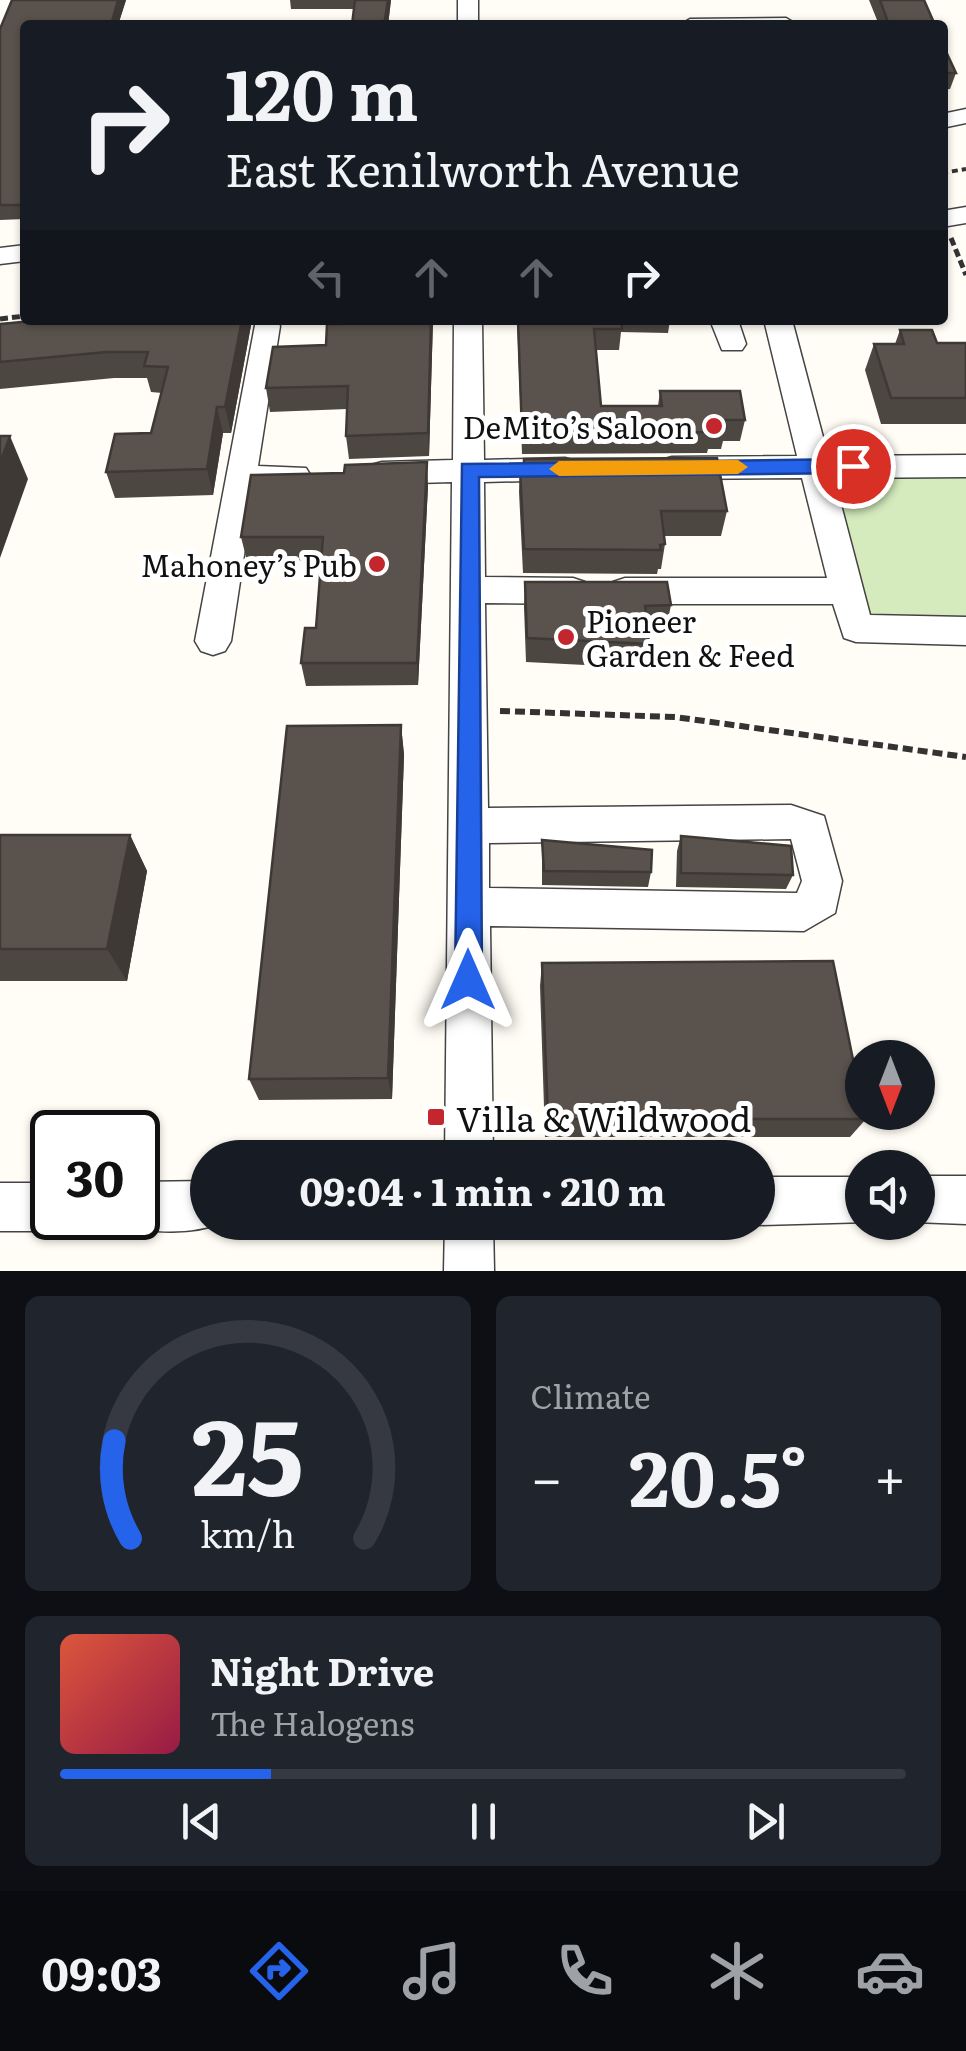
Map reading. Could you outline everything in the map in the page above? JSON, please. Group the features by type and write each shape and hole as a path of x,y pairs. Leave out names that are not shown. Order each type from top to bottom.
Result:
{"street":[{"path":"468,325 469,1140"},
{"path":"779,325 856,628 966,631"},
{"path":"212,641 266,326"},
{"path":"642,468 966,466"},
{"path":"354,474 604,468"},
{"path":"240,478 316,475"},
{"path":"468,590 847,591"},
{"path":"468,908 542,905 804,912 820,900 822,881 810,828 790,822 469,826"},
{"path":"775,1201 845,1200"},
{"path":"935,1200 966,1200"},
{"path":"160,1206 190,1205"},
{"path":"0,1208 30,1207"},
{"path":"469,1240 469,1271"}],"path":[{"path":"957,219 966,274"},
{"path":"469,712 568,710 742,726 966,757"}],"green space":[{"path":"966,471 966,623 864,621 827,472"}],"building":[{"path":"12,0 118,0 112,20 20,20 20,205 0,205 0,29"},
{"path":"355,0 388,0 385,20 353,20"},
{"path":"880,0 924,0 933,20 887,20"},
{"path":"948,56 956,73 948,73"},
{"path":"0,324 241,325 225,407 217,407 207,469 106,472 115,434 151,433 168,367 144,366 148,352 0,362"},
{"path":"327,325 431,325 428,433 346,436 348,386 266,388 273,347 326,345"},
{"path":"518,325 622,325 622,329 594,329 601,406 662,406 660,391 740,391 745,420 724,420 726,428 711,428 711,432 522,433"},
{"path":"900,330 932,330 937,343 966,343 966,398 891,398 874,344 904,344"},
{"path":"0,436 10,436 0,463"},
{"path":"717,458 727,511 661,511 665,544 660,545 661,550 524,549 520,468 524,468 524,459"},
{"path":"427,462 417,663 301,663 305,628 316,628 323,537 241,537 251,475 344,473 345,465"},
{"path":"525,582 667,582 671,605 645,606 649,644 527,638"},
{"path":"401,725 388,1078 249,1079 287,726"},
{"path":"0,835 130,835 107,949 0,949"},
{"path":"681,836 791,846 793,875 681,873"},
{"path":"542,840 652,850 651,872 544,871"},
{"path":"833,961 849,1040 845,1040 845,1119 548,1119 542,963"}],"slow traffic":[{"path":"559,469 738,467"}],"place":[{"name":"DeMito’s Saloon","path":"714,426"},
{"name":"Mahoney’s Pub","path":"377,564"},
{"name":"Pioneer Garden & Feed","path":"566,637"},
{"name":"Villa & Wildwood","path":"436,1117"}],"route":[{"path":"468,980 469,470 853,466"}]}
